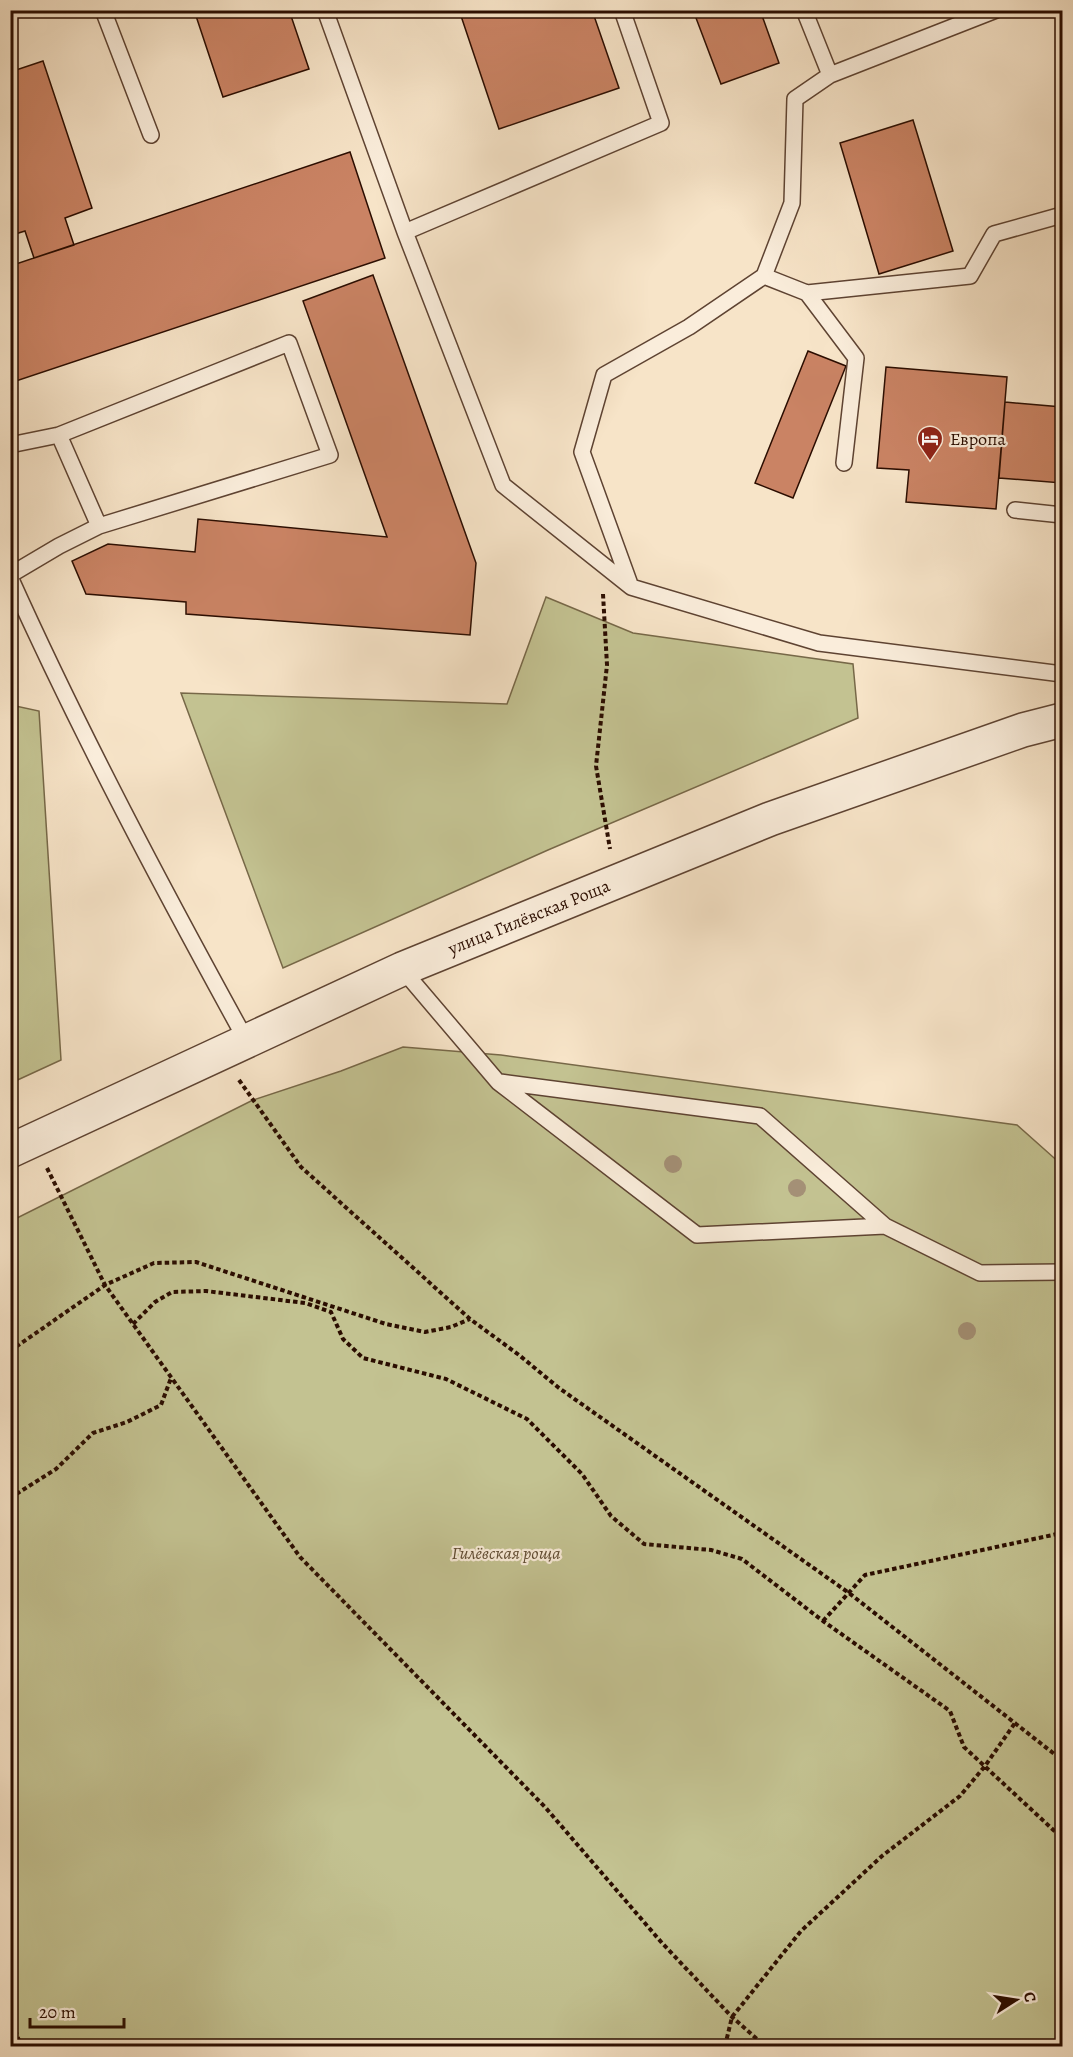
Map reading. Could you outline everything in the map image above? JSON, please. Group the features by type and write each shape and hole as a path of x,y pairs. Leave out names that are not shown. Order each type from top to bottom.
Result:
{"street":[{"name":"улица Гилёвская Роща","path":"22,1145 402,969 770,819 1023,730 1062,720"}],"lane":[{"path":"103,10 151,135"},
{"path":"325,10 405,232 503,485 631,587 819,643 1062,674"},
{"path":"405,232 661,123 622,10"},
{"path":"804,10 830,75"},
{"path":"631,587 582,452 604,375 689,327 764,276 792,203 795,99 830,75 996,10"},
{"path":"764,276 807,293 970,276 994,234 1062,215"},
{"path":"807,293 856,358 844,463"},
{"path":"10,445 59,435 289,343 330,455 99,526 59,546 10,576 48,661 188,934 233,1046"},
{"path":"59,435 99,526"},
{"path":"1015,510 1062,515"},
{"path":"402,969 498,1082 697,1234 885,1226"},
{"path":"498,1082 760,1116 885,1226 980,1273 1062,1272"}],"path":[{"path":"601,564 607,664 596,766 616,882"},
{"path":"233,1046 254,1104 300,1167 470,1319 559,1388 849,1593 1062,1760"},
{"path":"22,1145 105,1285 300,1557 545,1807 662,1942 732,2017 765,2046"},
{"path":"10,1351 105,1285 154,1263 196,1262 386,1324 425,1332 451,1327 470,1319"},
{"path":"133,1324 155,1302 172,1292 206,1291 305,1303 331,1312 343,1339 363,1358 446,1379 526,1419 582,1474 611,1516 644,1544 711,1550 742,1559 823,1621 950,1711 964,1748 1062,1838"},
{"path":"10,1498 56,1469 93,1433 127,1422 161,1405 171,1377"},
{"path":"823,1621 865,1575 1062,1533"},
{"path":"725,2046 732,2017 801,1931 882,1856 960,1796 1016,1723"},
{"path":"10,2016 21,2046"}],"green space":[{"path":"546,597 633,633 853,664 858,718 548,850 283,968 181,693 507,704"},
{"path":"11,705 39,711 61,1060 11,1083"},
{"name":"Гилёвская роща","path":"403,1047 501,1055 1017,1125 1062,1165 1062,2046 11,2046 11,1221 253,1100 341,1071"}],"building":[{"path":"194,10 289,10 309,69 223,97"},
{"path":"459,10 592,10 619,88 499,129"},
{"path":"693,10 760,10 779,63 721,84"},
{"path":"43,61 92,208 65,218 74,245 34,258 25,231 12,235 10,231 10,72"},
{"path":"913,120 953,251 879,274 840,143"},
{"path":"350,152 385,258 10,383 10,266"},
{"path":"373,275 476,563 470,635 186,614 186,602 86,594 72,561 108,544 195,552 198,519 387,537 303,301"},
{"path":"808,351 846,366 793,498 755,483"},
{"path":"886,367 1007,377 996,509 906,502 909,470 877,468"},
{"path":"1005,402 1062,407 1062,483 999,478"}],"place":[{"name":"Европа","path":"930,462"}]}
